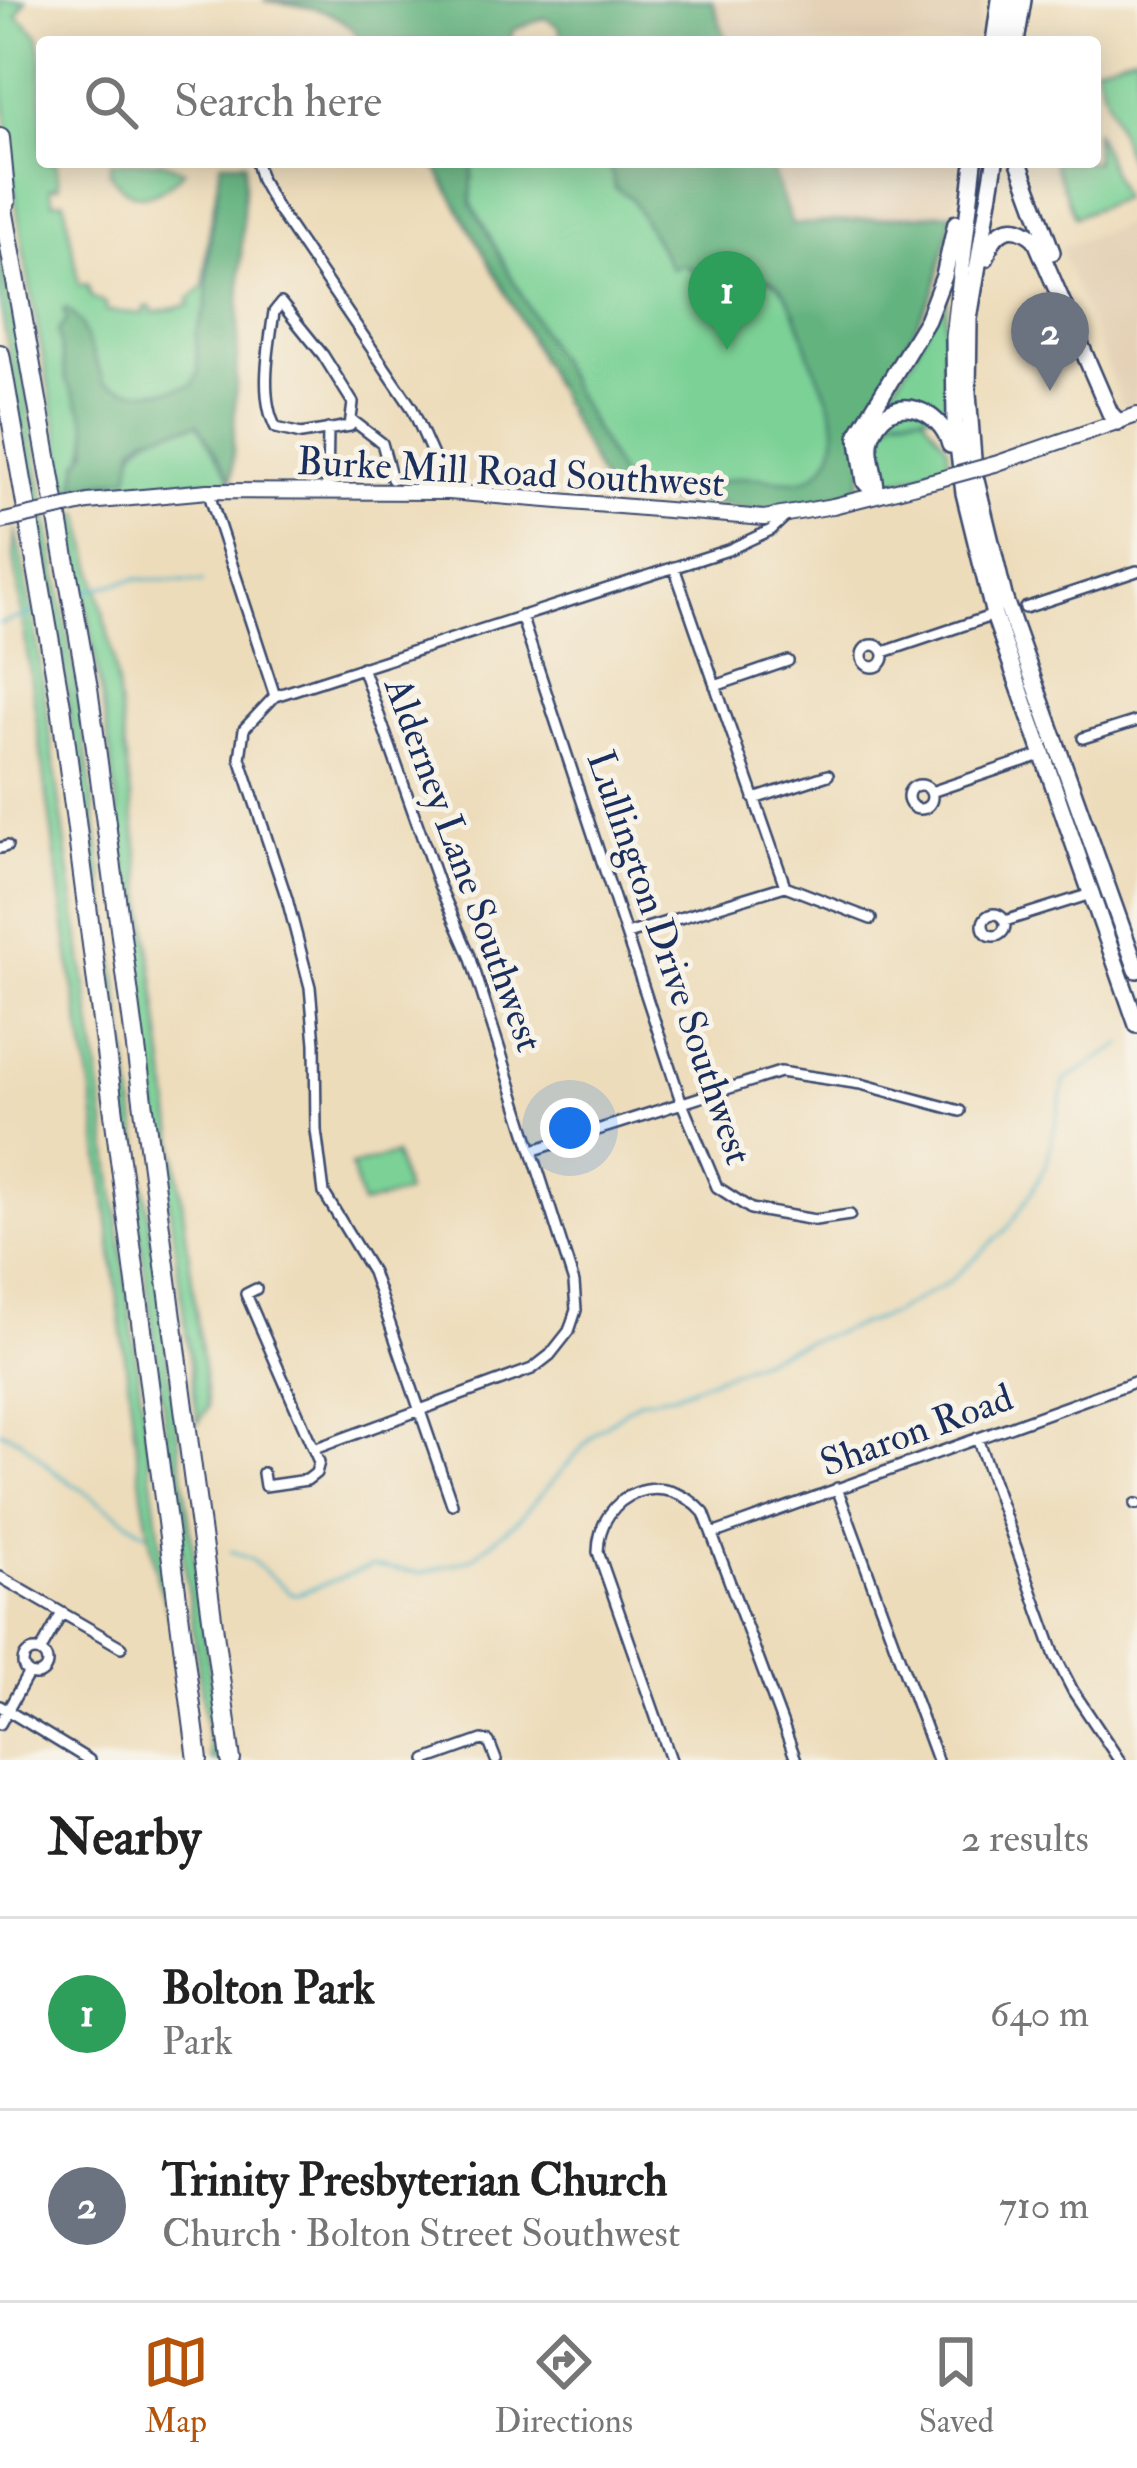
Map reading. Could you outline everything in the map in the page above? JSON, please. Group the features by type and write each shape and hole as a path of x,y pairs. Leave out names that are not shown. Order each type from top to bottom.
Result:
{"highway":[{"path":"0,138 11,255"},
{"path":"0,191 88,688 231,1760"},
{"path":"0,355 61,706 198,1760"}],"main road":[{"path":"995,36 1000,0"},
{"path":"1007,36 1018,4"},
{"path":"1018,4 1018,36"},
{"path":"876,494 866,482 858,434 914,348 936,301 970,168"},
{"path":"971,168 954,337 957,440 970,526 994,615 1137,1025"},
{"path":"992,168 969,319 970,444 997,572 1137,970"},
{"path":"1021,168 1118,422"},
{"path":"969,319 978,301 992,239 1009,228 1028,233 1042,250 1118,422"},
{"path":"876,494 869,451 878,423 901,409 928,412 946,430 957,495 970,526"}],"street":[{"path":"258,168 276,207 421,423 449,492"},
{"path":"280,303 353,403 352,420 350,426 286,433 270,419 270,339 280,303"},
{"name":"Burke Mill Road Southwest","path":"0,522 88,502 208,491 327,490 449,492 744,518 786,516 995,464 1137,415"},
{"path":"352,420 382,443 392,479"},
{"path":"327,490 328,429"},
{"path":"208,491 275,696"},
{"path":"452,1504 372,1272 324,1193 316,1130 310,987 287,899 240,758 244,729 275,696 723,552 771,530 786,516"},
{"path":"674,567 785,886"},
{"path":"1025,608 1137,572"},
{"path":"884,652 994,615"},
{"name":"Lullington Drive Southwest","path":"521,616 681,1101 717,1187 751,1209 815,1220 850,1215"},
{"path":"716,686 788,661"},
{"name":"Alderney Lane Southwest","path":"314,1449 532,1369 569,1331 576,1310 574,1283 470,956 440,887 362,667"},
{"path":"1083,738 1137,721"},
{"path":"931,792 1044,754"},
{"path":"754,799 828,775"},
{"path":"627,934 785,886 871,919"},
{"path":"1005,921 1094,893"},
{"path":"534,1150 780,1072 861,1084 960,1111"},
{"path":"256,1289 246,1294 319,1467 308,1480 265,1486 263,1473"},
{"name":"Sharon Road","path":"715,1533 1137,1381"},
{"path":"977,1438 1055,1656 1113,1759"},
{"path":"670,1760 599,1560 599,1537 614,1506 633,1492 652,1487 674,1490 691,1500 715,1533 796,1760"},
{"path":"838,1488 937,1760"},
{"path":"0,1577 121,1647"},
{"path":"40,1652 62,1613"},
{"path":"40,1652 46,1658 45,1671 28,1674 24,1656 40,1652"},
{"path":"0,1724 4,1708 28,1674"},
{"path":"4,1708 89,1760"},
{"path":"426,1760 482,1740 489,1742 496,1760"}],"shaded area":[{"path":"712,0 983,0 978,36 725,36"},
{"path":"771,168 960,168 953,213 792,225"},
{"path":"1137,220 1137,402 1124,408 1060,248"}],"green space":[{"path":"0,0 26,0 17,16 38,36 36,168 57,168 59,186 50,188 53,202 64,201 79,285 87,284 91,297 106,304 106,311 144,314 145,307 153,313 190,305 189,299 204,286 220,168 207,305 196,334 198,373 192,385 147,392 104,382 80,322 67,320 88,432 76,486 116,481 147,439 168,429 198,424 232,481 69,491 14,185"},
{"path":"263,0 712,0 725,36 561,36 559,27 545,18 513,30 512,36 358,36 331,14"},
{"path":"1137,53 1137,183 1101,83 1101,64"},
{"path":"1101,145 1122,198 1075,217 1055,168 1101,168"},
{"path":"110,168 184,171 165,188 146,196 128,192"},
{"path":"220,168 245,168 232,481 198,424 146,436 134,447 129,477 75,486 79,462 88,449 88,432 66,380 58,331 67,320 63,310 80,322 104,382 147,391 192,385 198,373 196,334 207,305"},
{"path":"436,168 473,168 471,203 633,499 610,497"},
{"path":"452,168 771,168 792,225 953,213 875,394 858,489 773,505 633,499"},
{"path":"610,168 771,168 792,225 953,213 934,291 895,366 858,489 760,511 724,505 704,489 739,478 794,481 812,476 825,464 835,439 828,398 795,314 777,284 768,279 739,291 682,264 672,269 630,197 615,188"},
{"path":"0,245 80,707 221,1760 211,1760 62,653 0,301"},
{"path":"947,287 943,362 951,433 937,413 880,417 884,400 912,359"},
{"path":"898,414 922,414 948,447 949,466 890,482 882,479 876,442"},
{"path":"81,514 113,656 208,1407 198,1423 109,744 74,526 74,515"},
{"path":"16,529 34,622 97,1064 170,1617 157,1578 143,1499 92,1092 14,557"},
{"path":"395,1154 406,1193 362,1205 351,1166"}],"waterway":[{"path":"81,592 135,579 203,582"},
{"path":"0,624 39,611"},
{"path":"231,1551 298,1594 372,1566 422,1573 471,1559 519,1519 596,1432 640,1400 673,1395 789,1348 892,1314 949,1282 1008,1228 1032,1192 1047,1162 1065,1080 1123,1044"},
{"path":"0,1431 21,1440 54,1471 145,1533"}],"place":[{"name":"Bolton Park","path":"727,350"},
{"name":"Trinity Presbyterian Church","path":"1050,391"}]}
